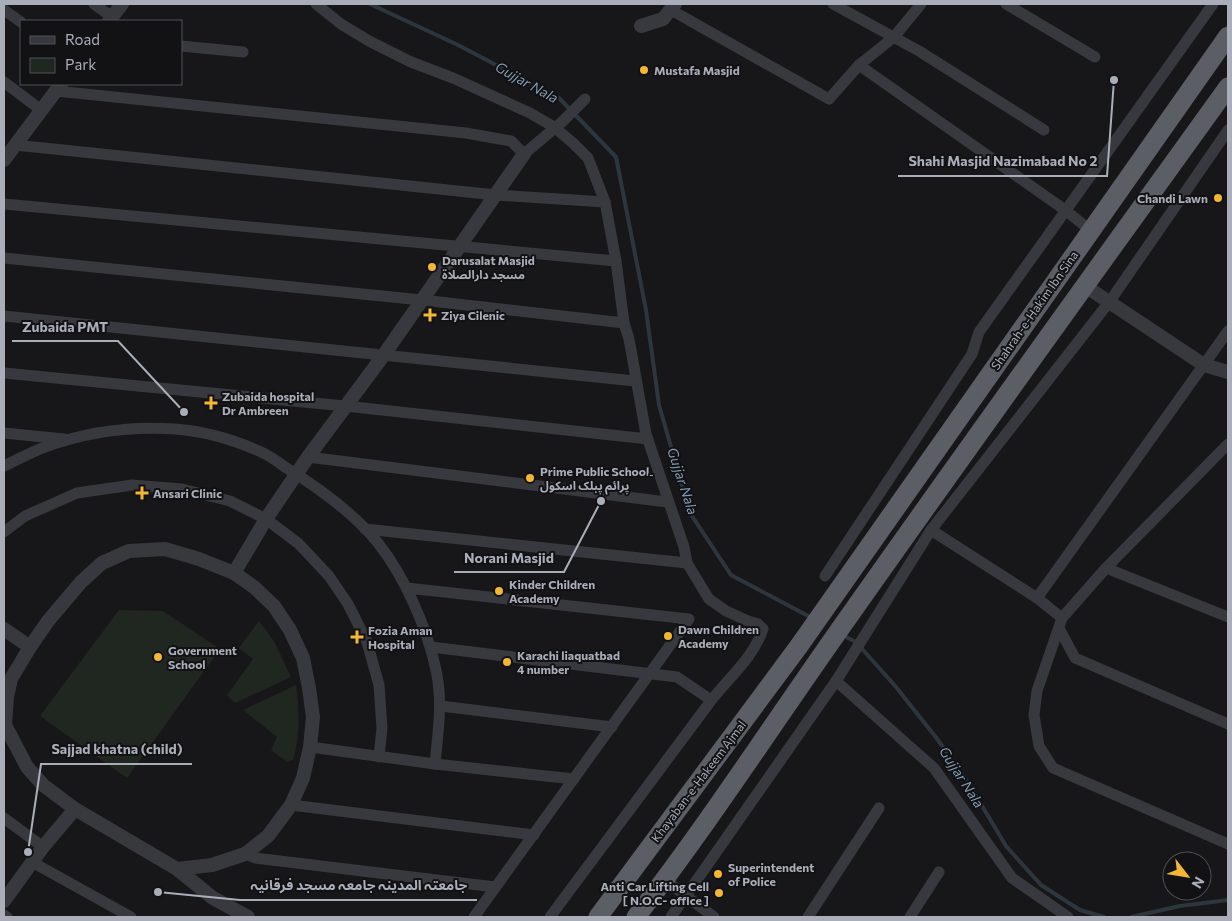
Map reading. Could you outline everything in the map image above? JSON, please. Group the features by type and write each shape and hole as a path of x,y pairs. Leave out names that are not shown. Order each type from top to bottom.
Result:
{"highway":[{"name":"Shahrah-e-Hakim Ibn Sina","path":"799,646 833,580 1090,230 1228,36"},
{"name":"Shahrah-e-Hakim Ibn Sina","path":"665,880 859,601 1228,87"},
{"name":"Khayaban-e-Hakeem Ajmal","path":"598,917 799,646"},
{"path":"636,917 665,880"}],"street":[{"path":"94,4 110,19 122,4"},
{"path":"316,4 341,24 369,41 411,62 453,78 558,125 588,158 605,202 616,261 624,323 648,439 667,502 684,547 687,563 709,599 726,611 758,624 763,629 747,656 550,917"},
{"path":"833,4 919,51 1044,130"},
{"path":"641,26 664,19 673,7 829,99 859,65 894,37 921,4"},
{"path":"1006,4 1095,57"},
{"path":"833,580 972,354 979,332 1064,210 1213,4"},
{"path":"4,10 20,21"},
{"path":"182,46 243,52"},
{"path":"859,65 1090,230"},
{"path":"4,82 41,110"},
{"path":"8,153 58,87 466,133 511,140 524,154"},
{"path":"234,573 266,519 308,458 383,356 524,154 558,125 584,99"},
{"path":"671,917 836,681 931,530 1110,301 1228,130"},
{"path":"8,153 496,195 605,202"},
{"path":"4,204 616,261"},
{"path":"4,258 422,300 624,323"},
{"path":"1084,286 1110,301 1204,365 1228,372"},
{"path":"4,316 635,382"},
{"path":"1037,598 1228,331"},
{"path":"4,373 345,406 648,439"},
{"path":"4,466 45,447 84,436 136,428 177,429 213,436 261,451 297,474 352,515 379,544 406,588 430,647 437,672 441,706 435,764"},
{"path":"4,433 70,440"},
{"path":"1228,444 1106,568 1060,623 1037,691 1034,715 1039,746 1053,768 1228,844"},
{"path":"308,458 667,502"},
{"path":"4,532 25,516 77,493 132,485 182,489 230,501 266,519 299,544 329,576 348,604 367,642 379,685 382,728 379,756"},
{"path":"365,529 687,563"},
{"path":"931,530 1037,598 1060,623 1075,658 1228,724"},
{"path":"177,869 212,865 245,854 268,836 291,805 303,778 310,747 313,717 303,658 290,630 274,606 254,587 234,573 199,559 165,549 129,551 102,563 81,582 48,621 8,676 5,725 27,767 44,785 75,809 177,869 213,898 248,917"},
{"path":"1106,568 1226,614"},
{"path":"406,588 689,619 652,673 474,917"},
{"path":"4,629 30,647"},
{"path":"430,647 677,677 712,700"},
{"path":"836,681 934,768 1012,878 1068,917"},
{"path":"441,706 612,727"},
{"path":"310,747 435,764 574,779"},
{"path":"291,805 534,835"},
{"path":"808,917 879,808"},
{"path":"5,896 75,809"},
{"path":"4,818 44,846"},
{"path":"245,854 255,858 495,887"},
{"path":"32,862 131,917"},
{"path":"910,917 939,872"},
{"path":"665,880 714,917"}],"green space":[{"path":"119,610 163,611 220,649 127,778 40,716"},
{"path":"259,621 274,641 291,677 235,703 227,695 253,659 239,648"},
{"path":"296,685 297,740 293,760 287,762 271,750 277,737 243,710"}],"waterway":[{"name":"Gujjar Nala","path":"370,4 458,45 559,98 616,157 646,310 659,405 690,513 731,575 812,618"},
{"name":"Gujjar Nala","path":"842,635 856,642 896,687 938,740 969,784 1006,846 1041,885 1080,910 1104,917"},
{"name":"Gujjar Nala","path":"1131,917 1180,906 1228,900"}],"place":[{"name":"Mustafa Masjid","path":"644,70"},
{"name":"Shahi Masjid Nazimabad No 2","path":"1114,80"},
{"name":"Chandi Lawn","path":"1218,198"},
{"name":"Darusalat Masjid مسجد دارالصلاة","path":"432,267"},
{"name":"Ziya Cilenic","path":"430,315"},
{"name":"Zubaida hospital Dr Ambreen","path":"211,403"},
{"name":"Zubaida PMT","path":"184,412"},
{"name":"Prime Public School۔ پرائم پبلک اسکول","path":"530,478"},
{"name":"Ansari Clinic","path":"142,493"},
{"name":"Norani Masjid","path":"601,501"},
{"name":"Kinder Children Academy","path":"499,591"},
{"name":"Dawn Children Academy","path":"668,636"},
{"name":"Fozia Aman Hospital","path":"357,637"},
{"name":"Government School","path":"158,657"},
{"name":"Karachi liaquatbad 4 number","path":"507,662"},
{"name":"Sajjad khatna (child)","path":"28,852"},
{"name":"Superintendent of Police","path":"718,874"},
{"name":"جامعتہ المدینہ جامعہ مسجد فرقانیہ","path":"158,892"},
{"name":"Anti Car Lifting Cell [ N.O.C- office ]","path":"719,893"}]}
